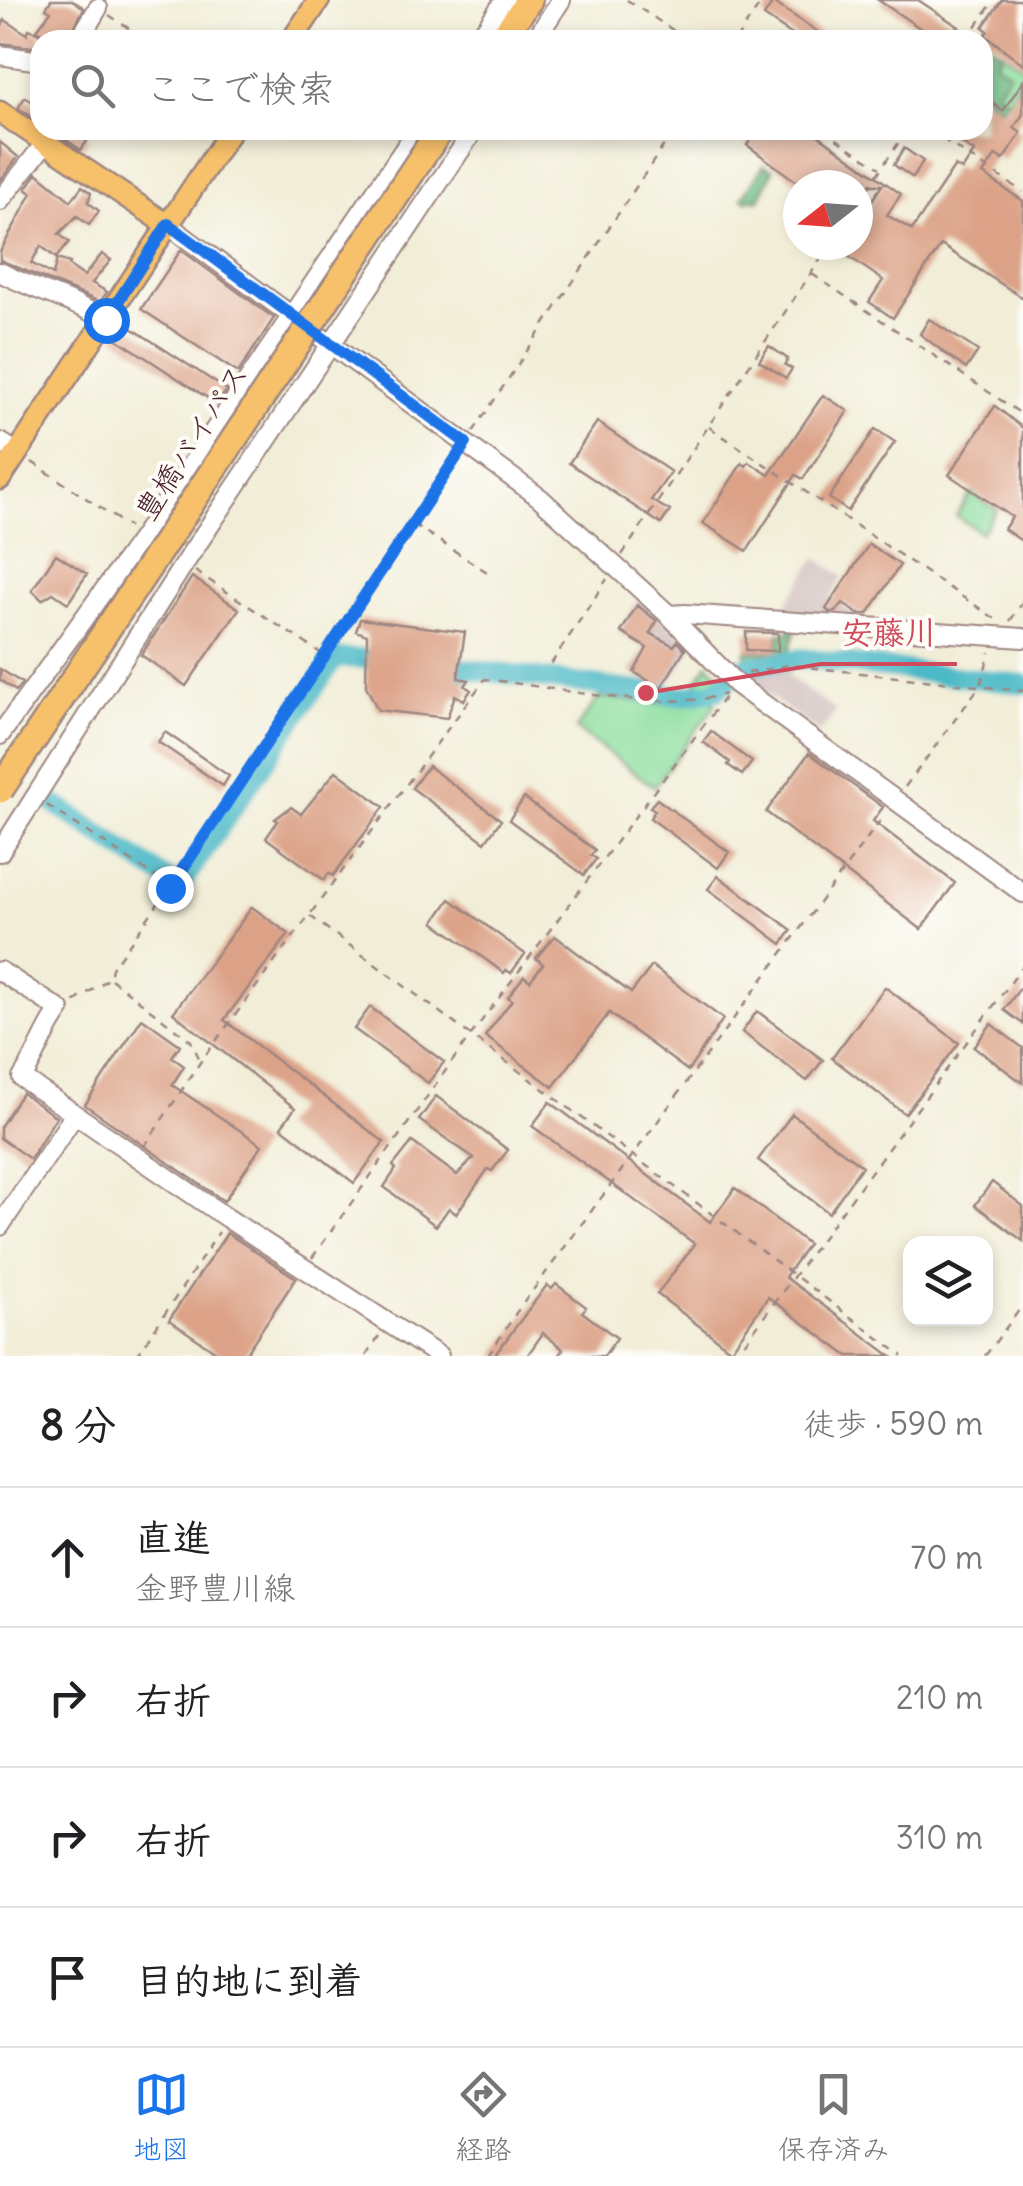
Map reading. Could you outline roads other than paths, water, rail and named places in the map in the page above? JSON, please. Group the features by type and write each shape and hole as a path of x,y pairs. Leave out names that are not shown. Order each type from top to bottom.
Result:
{"highway":[{"path":"499,30 519,0"},
{"path":"508,30 528,0"},
{"name":"豊橋バイパス","path":"0,772 424,140"},
{"name":"豊橋バイパス","path":"0,790 433,140"}],"main road":[{"path":"299,30 319,0"},
{"path":"0,112 30,132"},
{"path":"43,140 168,224"},
{"path":"0,479 9,448 106,320 224,140"}],"street":[{"path":"485,30 505,0"},
{"path":"541,30 561,0"},
{"path":"85,30 98,8"},
{"path":"0,55 30,60"},
{"path":"0,735 143,536 410,140"},
{"path":"0,852 184,564 467,140"},
{"path":"0,200 46,142"},
{"path":"168,224 540,498 669,615 733,680 1023,892"},
{"path":"0,272 32,290 66,298 106,320"},
{"path":"143,536 184,564"},
{"path":"669,615 1023,638"},
{"path":"0,971 60,1010 22,1078 439,1356"},
{"path":"0,1226 75,1114"}],"waterway":[{"path":"176,885 179,888 331,664 337,658 393,660"},
{"path":"436,665 679,696 715,691 744,667 800,658 1023,684"},
{"path":"43,796 167,879"}],"place":[{"name":"安藤川","path":"646,693"}]}
